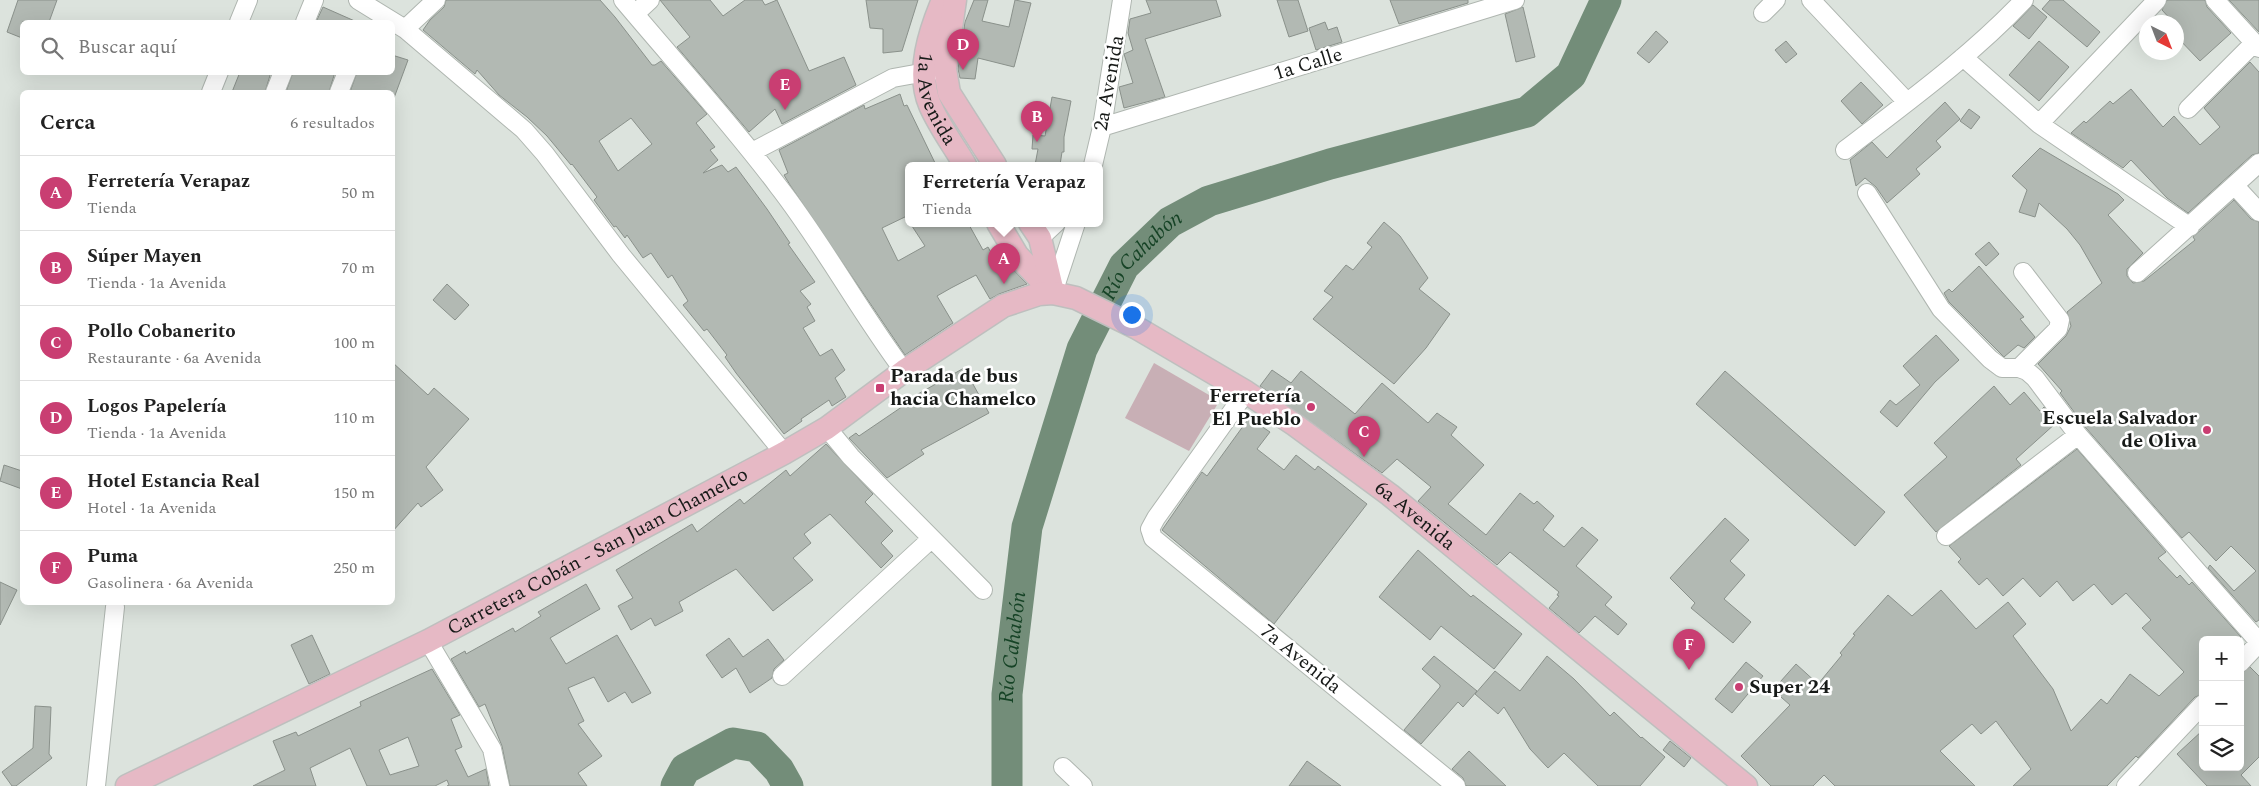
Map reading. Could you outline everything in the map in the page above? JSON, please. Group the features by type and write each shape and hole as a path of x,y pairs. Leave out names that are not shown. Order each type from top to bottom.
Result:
{"main road":[{"name":"1a Avenida","path":"943,0 928,47 935,70 992,162"},
{"name":"1a Avenida","path":"956,0 935,70 930,104 963,162"},
{"path":"1000,227 1017,255 1053,293"},
{"path":"1042,228 1053,293"},
{"name":"Carretera Cobán - San Juan Chamelco","path":"127,786 428,642 784,453 828,428 904,371 1003,306 1039,294 1053,293"},
{"name":"6a Avenida","path":"1053,293 1076,298 1137,328 1246,392 1295,425 1390,495 1746,786"}],"street":[{"path":"240,20 248,0"},
{"path":"306,20 314,0"},
{"path":"358,0 371,17"},
{"path":"405,29 436,0"},
{"path":"623,0 752,152 779,187 819,244 850,295 904,371"},
{"path":"635,14 650,0"},
{"name":"2a Avenida","path":"1094,162 1102,128 1122,0"},
{"path":"1763,13 1776,0"},
{"path":"1811,0 1907,102"},
{"path":"1845,150 1963,57 2004,22 2024,0"},
{"path":"2039,124 2157,0"},
{"path":"2188,109 2257,45 2215,0"},
{"name":"1a Calle","path":"1102,128 1514,1"},
{"path":"395,25 405,29 524,130 545,154 621,255 784,453"},
{"path":"1963,57 2039,124 2190,227"},
{"path":"752,152 892,78 935,70"},
{"path":"212,90 218,75"},
{"path":"276,90 282,75"},
{"path":"341,90 346,75"},
{"path":"2137,273 2259,163"},
{"path":"2235,186 2259,212"},
{"path":"1868,193 1941,309 1990,359 2002,368 2019,368 2027,371 2035,378 2078,435 2259,642 2244,659"},
{"path":"1053,293 1075,227"},
{"path":"2019,368 2058,329 2060,324 2060,320 2023,272"},
{"name":"7a Avenida","path":"1246,392 1156,518 1150,529 1153,538 1456,786"},
{"path":"828,428 851,458 983,590"},
{"path":"1946,536 2078,435"},
{"path":"782,676 931,539"},
{"path":"96,786 115,607"},
{"path":"428,642 492,749 500,786"},
{"path":"2126,786 2199,708"},
{"path":"1064,767 1083,786"}],"shaded area":[{"path":"1154,363 1209,395 1217,405 1189,451 1125,418"}],"building":[{"path":"18,0 57,0 50,20 20,20 20,37 7,32"},
{"path":"446,0 600,0 652,65 661,61 707,114 696,123 715,147 710,150 718,160 703,173 722,165 728,172 736,167 767,209 790,243 788,244 815,282 800,291 811,304 807,307 815,321 803,328 820,356 832,349 845,370 835,378 846,397 832,406 829,400 801,419 802,421 784,434 736,373 725,357 727,355 707,329 704,331 683,305 688,301 672,275 668,278 651,253 643,258 627,235 625,238 616,226 614,227 594,200 597,197 572,164 547,136 499,95 477,70 475,74 423,30 430,20 444,7","holes":["631,118 652,144 618,171 599,141"]},
{"path":"660,0 710,0 723,16 745,0 762,0 765,5 777,0 809,71 844,57 856,85 782,124 775,109 749,132 677,47 690,37"},
{"path":"866,0 918,0 902,51 883,53 883,29 870,28"},
{"path":"974,0 988,0 982,21 1009,27 1015,0 1031,3 1014,67 978,58 975,79 960,78 958,69 965,22"},
{"path":"1146,0 1216,0 1221,16 1145,39 1165,97 1124,108 1119,87 1133,83 1124,54 1133,50 1128,33 1130,19 1151,13"},
{"path":"1277,0 1298,0 1308,31 1289,37"},
{"path":"1390,0 1468,0 1468,3 1399,24"},
{"path":"2050,0 2063,0 2100,32 2087,47 2042,9"},
{"path":"2167,0 2205,0 2207,7 2231,33 2200,61 2184,44 2184,15 2167,15 2162,10"},
{"path":"2229,0 2259,0 2259,32"},
{"path":"2033,5 2047,17 2029,39 2013,26"},
{"path":"323,7 352,20 317,20"},
{"path":"1523,7 1535,57 1516,62 1505,14"},
{"path":"1325,22 1328,30 1337,27 1342,42 1316,50 1309,28"},
{"path":"1656,31 1668,42 1649,63 1637,53"},
{"path":"1786,41 1797,54 1786,63 1775,50"},
{"path":"2039,41 2069,67 2039,101 2009,75"},
{"path":"395,56 408,60 395,95 395,90 351,90 356,75 395,75"},
{"path":"2250,62 2259,72 2259,153 2252,155 2188,213 2167,198 2131,160 2123,168 2071,133 2084,121 2086,123 2110,101 2113,104 2131,89 2163,127 2174,116 2200,145 2220,127 2204,108"},
{"path":"239,75 270,75 266,90 233,90"},
{"path":"292,75 334,75 330,90 287,90"},
{"path":"1861,82 1883,105 1862,124 1841,101"},
{"path":"900,94 904,106 907,105 935,162 905,162 905,217 882,228 898,261 925,246 913,227 970,227 983,250 988,247 1000,269 1008,264 1027,284 990,299 976,275 937,296 953,323 905,355 790,185 784,175 788,173 779,150 864,105 865,109"},
{"path":"1052,97 1071,101 1064,137 1064,152 1062,152 1060,162 1036,162 1038,149 1032,149 1033,135 1045,136"},
{"path":"1945,102 1960,119 1936,141 1941,147 1916,169 1920,174 1887,203 1876,187 1865,178 1856,186 1850,160 1872,142 1887,158"},
{"path":"1969,109 1980,117 1971,129 1960,121"},
{"path":"2040,148 2118,194 2124,200 2108,215 2143,253 2127,269 2127,276 2133,283 2144,281 2195,240 2193,237 2234,200 2251,219 2259,222 2259,620 2256,622 2208,568 2210,565 2234,591 2256,571 2231,546 2216,561 2189,532 2182,538 2086,428 2060,393 2062,391 2038,364 2066,336 2071,326 2067,312 2102,283 2080,245 2067,229 2039,203 2035,217 2019,212 2027,190 2012,176"},
{"path":"1384,222 1400,236 1428,278 1419,289 1450,314 1426,348 1394,384 1313,319 1333,297 1324,291 1346,265 1353,270 1372,247 1367,243"},
{"path":"1989,242 1999,254 1986,266 1975,254"},
{"path":"1979,266 2024,317 2020,319 2035,337 2024,348 2018,345 2004,357 1949,302 1944,293 1949,289 1952,292"},
{"path":"447,284 469,305 455,320 433,300"},
{"path":"1936,335 1959,360 1935,382 1897,427 1880,412 1890,400 1896,405 1920,385 1903,366"},
{"path":"395,365 428,395 434,388 469,419 426,467 443,490 421,507 418,503 395,529"},
{"path":"964,368 989,413 921,450 924,454 887,478 849,438 856,433 859,436 912,400 911,398"},
{"path":"1272,370 1291,383 1301,371 1355,414 1382,383 1428,423 1437,413 1457,427 1451,435 1484,465 1448,504 1486,535 1520,493 1534,504 1537,501 1554,516 1543,530 1564,547 1582,527 1598,540 1576,566 1612,597 1605,605 1627,624 1618,635 1595,616 1579,633 1549,608 1559,596 1557,595 1559,592 1510,552 1497,565 1418,501 1431,487 1397,459 1382,473 1260,386"},
{"path":"1725,371 1885,512 1855,546 1696,404"},
{"path":"1994,386 2010,405 2024,392 2040,411 2044,407 2056,423 2016,459 2021,465 1936,532 1904,495 1947,457 1934,443"},
{"path":"1249,418 1270,432 1257,449 1284,470 1296,455 1315,470 1318,466 1367,504 1274,624 1162,530 1202,472 1207,476"},
{"path":"826,444 873,494 865,502 893,531 881,543 893,556 881,568 830,514 804,534 811,543 793,558 813,580 773,611 736,569 679,602 683,611 655,626 651,618 631,630 618,606 633,598 616,570 692,524 697,532 740,499 744,504 786,470 790,476"},
{"path":"2077,449 2166,552 2158,558 2177,578 2180,575 2189,585 2192,582 2240,636 2199,636 2199,696 2195,697 2138,758 2136,756 2107,786 2013,786 2031,769 1996,721 1981,734 1972,724 1940,751 1975,786 1835,786 1824,775 1813,786 1771,786 1741,756 1790,705 1773,690 1796,664 1818,684 1842,655 1840,653 1855,635 1853,634 1888,595 1912,616 1941,590 1976,629 2008,602 2026,624 2013,636 2053,689 2071,731 2101,699 2107,704 2130,674 2159,696 2184,672 2142,628 2151,620 2126,593 2112,605 2094,584 2073,601 2057,581 2040,597 2023,578 2003,596 1987,578 1979,585 1958,562 1961,559 1949,546"},
{"path":"4,465 20,470 20,488 0,481"},
{"path":"1725,518 1749,540 1730,561 1745,575 1724,599 1751,622 1733,643 1691,608 1695,603 1670,578"},
{"path":"1418,550 1471,597 1473,595 1522,634 1494,669 1441,626 1430,640 1379,597"},
{"path":"0,582 17,590 0,625"},
{"path":"586,584 600,609 550,638 566,664 617,635 651,693 632,703 625,692 608,702 594,677 568,688 584,721 578,724 602,756 578,773 587,786 510,786 502,746 485,704 479,707 451,659 465,651 466,654 513,628 515,632 541,616 538,612"},
{"path":"312,635 330,674 309,684 291,645"},
{"path":"729,638 743,657 768,639 784,660 774,669 772,678 750,693 736,668 722,678 706,655"},
{"path":"1434,656 1477,691 1463,707 1458,702 1421,744 1404,730 1440,687 1422,669"},
{"path":"1547,656 1574,679 1610,716 1614,712 1641,738 1665,757 1640,786 1598,786 1564,753 1548,768 1530,749 1504,707 1498,714 1475,694 1495,671 1520,691"},
{"name":"Super 24","path":"1746,662 1763,676 1732,713 1715,699"},
{"path":"2250,667 2259,676 2259,757 2241,775 2251,786 2207,786 2177,754 2199,734 2199,771 2244,771 2244,671"},
{"path":"432,669 460,715 451,719 462,747 455,750 468,777 486,769 489,786 447,786 449,785 447,780 435,786 367,786 350,748 310,768 316,786 253,786 285,770 273,741 296,732 298,736 361,706 360,702","holes":["408,737 419,766 390,775 379,750"]},
{"path":"35,706 51,707 49,754 52,758 16,786 12,786 2,772 33,748"},
{"path":"1670,741 1691,758 1684,767 1663,750"},
{"path":"1469,751 1506,786 1466,786 1463,778 1452,769"},
{"path":"1307,761 1341,786 1289,786"}],"waterway":[{"name":"Río Cahabón","path":"1007,786 1007,694 1027,527 1082,349 1124,266 1170,222 1209,201 1330,164 1527,112 1571,75 1606,0"},
{"name":"Río Cahabón","path":"676,786 685,769 733,743 757,747 779,770 788,786"}],"place":[{"name":"Logos Papelería","path":"963,70"},
{"name":"Hotel Estancia Real","path":"785,110"},
{"name":"Súper Mayen","path":"1037,142"},
{"name":"Ferretería Verapaz","path":"1004,284"},
{"name":"Parada de bus hacia Chamelco","path":"880,388"},
{"name":"Ferretería El Pueblo","path":"1311,407"},
{"name":"Escuela Salvador de Oliva","path":"2207,430"},
{"name":"Pollo Cobanerito","path":"1364,457"},
{"name":"Puma","path":"1689,670"},
{"name":"Super 24","path":"1739,687"}]}
